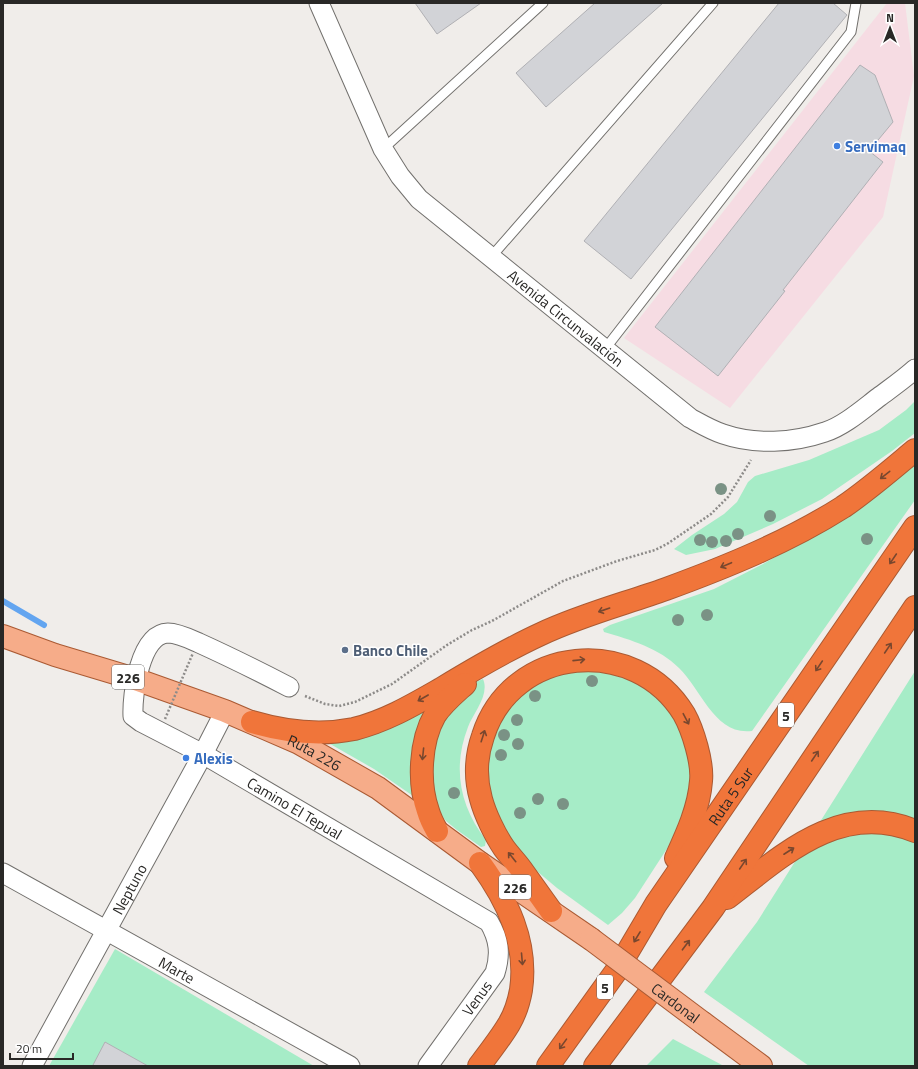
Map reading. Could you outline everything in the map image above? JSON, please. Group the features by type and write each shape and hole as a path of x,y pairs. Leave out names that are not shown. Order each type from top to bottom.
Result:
{"highway":[{"path":"252,722 274,729 300,732 334,732 355,728 390,717 494,658 543,633 578,619 714,571 790,537 854,498 890,472 915,450"},
{"name":"Ruta 5 Sur","path":"548,1066 617,970 656,904 915,527"},
{"path":"595,1066 713,908 915,608"},
{"path":"437,831 424,798 424,747 430,726 443,704 494,658"},
{"path":"551,911 503,847 486,815 480,798 477,781 477,763 480,745 488,723 504,698 517,685 548,667 565,662 584,660 620,664 653,680 667,692 679,706 695,739 702,780 697,805 685,839 656,904"},
{"path":"713,908 786,853 815,835 838,826 857,823 875,823 894,825 915,831"},
{"path":"478,1066 509,1024 516,1010 522,980 520,946 514,921 504,899 480,863"},
{"path":"607,1066 620,1031"}],"main road":[{"name":"Ruta 226","path":"3,636 54,655 135,679 224,711 299,743 378,788 480,863 591,939"},
{"name":"Cardonal","path":"591,939 761,1066"}],"street":[{"name":"Avenida Circunvalación","path":"320,3 383,149 400,176 419,199 690,418 723,434 759,441 792,440 826,432 848,420 915,369"},
{"path":"135,679 151,642 155,637 168,633 184,636 290,687"},
{"name":"Camino El Tepual","path":"135,679 132,704 133,716 141,722 203,754 489,922"},
{"name":"Neptuno","path":"32,1066 203,754 224,711"},
{"name":"Marte","path":"3,874 350,1066"},
{"name":"Venus","path":"428,1066 495,973 498,964 499,946 497,938 489,922"}],"lane":[{"path":"383,149 544,3"},
{"path":"491,257 713,3"},
{"path":"605,349 851,32 856,3"}],"path":[{"path":"290,687 325,704 339,706 355,702 392,684 447,645 472,630 492,621 563,581 617,561 655,550 680,536 686,529 711,514 728,497 742,475 759,441"},
{"path":"165,719 193,653"}],"shaded area":[{"name":"Servimaq","path":"887,3 905,3 914,76 883,217 730,408 624,338"}],"green space":[{"path":"915,401 915,433 892,451 822,499 773,524 715,549 686,555 674,549 724,514 737,502 748,482 755,476 809,460 879,430 906,410"},
{"path":"915,463 915,500 752,731 739,731 718,719 687,677 679,668 663,655 634,642 604,632 603,629 610,625 714,589 763,564 814,535"},
{"path":"578,663 653,688 685,733 691,776 687,800 670,844 635,898 622,913 608,925 557,888 532,867 521,854 498,817 483,778 483,758 511,694"},
{"path":"915,671 915,1066 809,1066 704,992 757,922"},
{"path":"483,679 485,685 483,698 468,727 460,757 461,786 465,801 477,827 486,840 485,846 481,847 446,821 439,812 434,800 432,763 437,734 456,700 476,682"},
{"path":"428,707 417,732 411,759 411,777 416,798 374,769 325,741"},
{"path":"115,949 314,1066 49,1066"},
{"path":"673,1039 722,1065 723,1066 646,1066"}],"building":[{"path":"415,3 481,3 437,34"},
{"path":"595,3 663,3 546,107 516,73"},
{"path":"779,3 833,3 847,15 631,279 584,241"},
{"path":"860,65 875,75 893,122 869,151 883,162 718,376 655,327"},
{"path":"105,1042 148,1066 93,1065"}],"waterway":[{"path":"3,601 44,625"}],"place":[{"name":"Servimaq","path":"837,146"},
{"name":"Banco Chile","path":"345,650"},
{"name":"Alexis","path":"186,758"}]}
